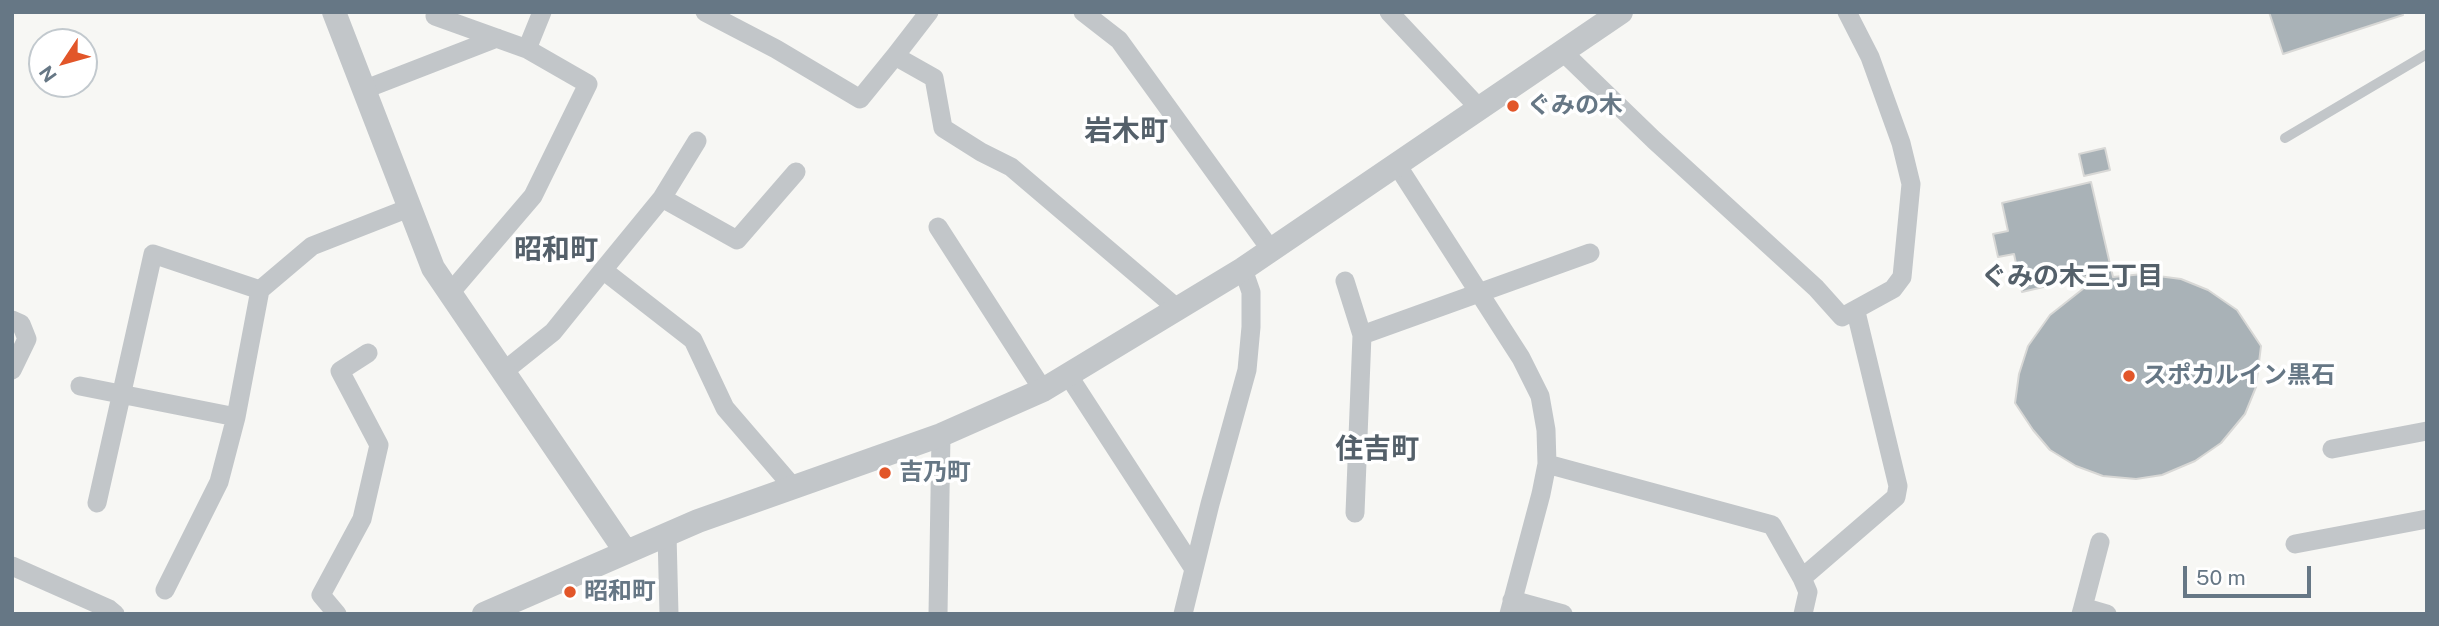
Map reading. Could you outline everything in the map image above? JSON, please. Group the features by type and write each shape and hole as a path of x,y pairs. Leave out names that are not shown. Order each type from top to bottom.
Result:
{"street":[{"path":"334,12 433,268 626,552"},
{"path":"436,12 435,16 527,49 588,84 533,196 450,293"},
{"path":"527,49 542,12"},
{"path":"705,12 776,49 860,99 929,12"},
{"path":"1083,12 1119,40 1271,250"},
{"path":"1389,12 1479,108"},
{"path":"1562,51 1654,140 1816,288 1842,317 1856,312 1893,289 1902,277 1912,184 1901,143 1870,57 1847,12"},
{"path":"484,614 667,534 941,435 1043,390 1243,269 1562,51 1605,16"},
{"path":"363,90 497,38"},
{"path":"895,56 934,78 943,128 1011,167 1179,310"},
{"path":"503,372 553,332 662,198 697,141"},
{"path":"1397,164 1521,358 1540,396 1546,430 1547,464 1511,607 1563,614"},
{"path":"662,198 737,240 796,172"},
{"path":"165,590 219,482 236,417 260,290 313,246 409,208"},
{"path":"938,227 1043,390"},
{"path":"1362,335 1590,253"},
{"path":"97,503 153,254 260,290"},
{"path":"1183,614 1247,370 1251,292 1243,269"},
{"path":"603,270 693,340 725,408 793,487"},
{"path":"1345,281 1362,335 1355,513"},
{"path":"1802,578 1896,497 1898,486 1856,312"},
{"path":"12,320 21,324 27,339 12,370"},
{"path":"337,614 321,595 362,519 379,444 340,371 368,353"},
{"path":"1068,375 1195,569"},
{"path":"79,386 236,417"},
{"path":"2332,449 2427,431"},
{"path":"938,614 941,435"},
{"path":"1547,464 1772,525 1808,592 1803,614"},
{"path":"2295,544 2427,519"},
{"path":"667,534 669,614"},
{"path":"2100,542 2082,610 2107,614"},
{"path":"12,566 115,614"}],"lane":[{"path":"2285,138 2427,54"}],"building":[{"path":"2269,12 2402,12 2403,15 2283,54"},
{"path":"2105,148 2110,170 2084,176 2079,154"},
{"path":"2091,182 2113,277 2143,274 2181,279 2208,290 2237,310 2261,346 2256,387 2245,414 2221,443 2195,461 2162,475 2136,479 2103,476 2076,466 2050,450 2015,403 2019,374 2028,346 2050,315 2103,273 2022,292 2014,254 1998,257 1993,234 2008,231 2002,203"}],"place":[{"name":"ぐみの木","path":"1513,106"},
{"name":"スポカルイン黒石","path":"2129,376"},
{"name":"吉乃町","path":"885,473"},
{"name":"昭和町","path":"570,592"}],"district":[{"name":"岩木町","path":"1126,131"},
{"name":"昭和町","path":"556,250"},
{"name":"ぐみの木三丁目","path":"2072,277"},
{"name":"住吉町","path":"1377,449"}]}
